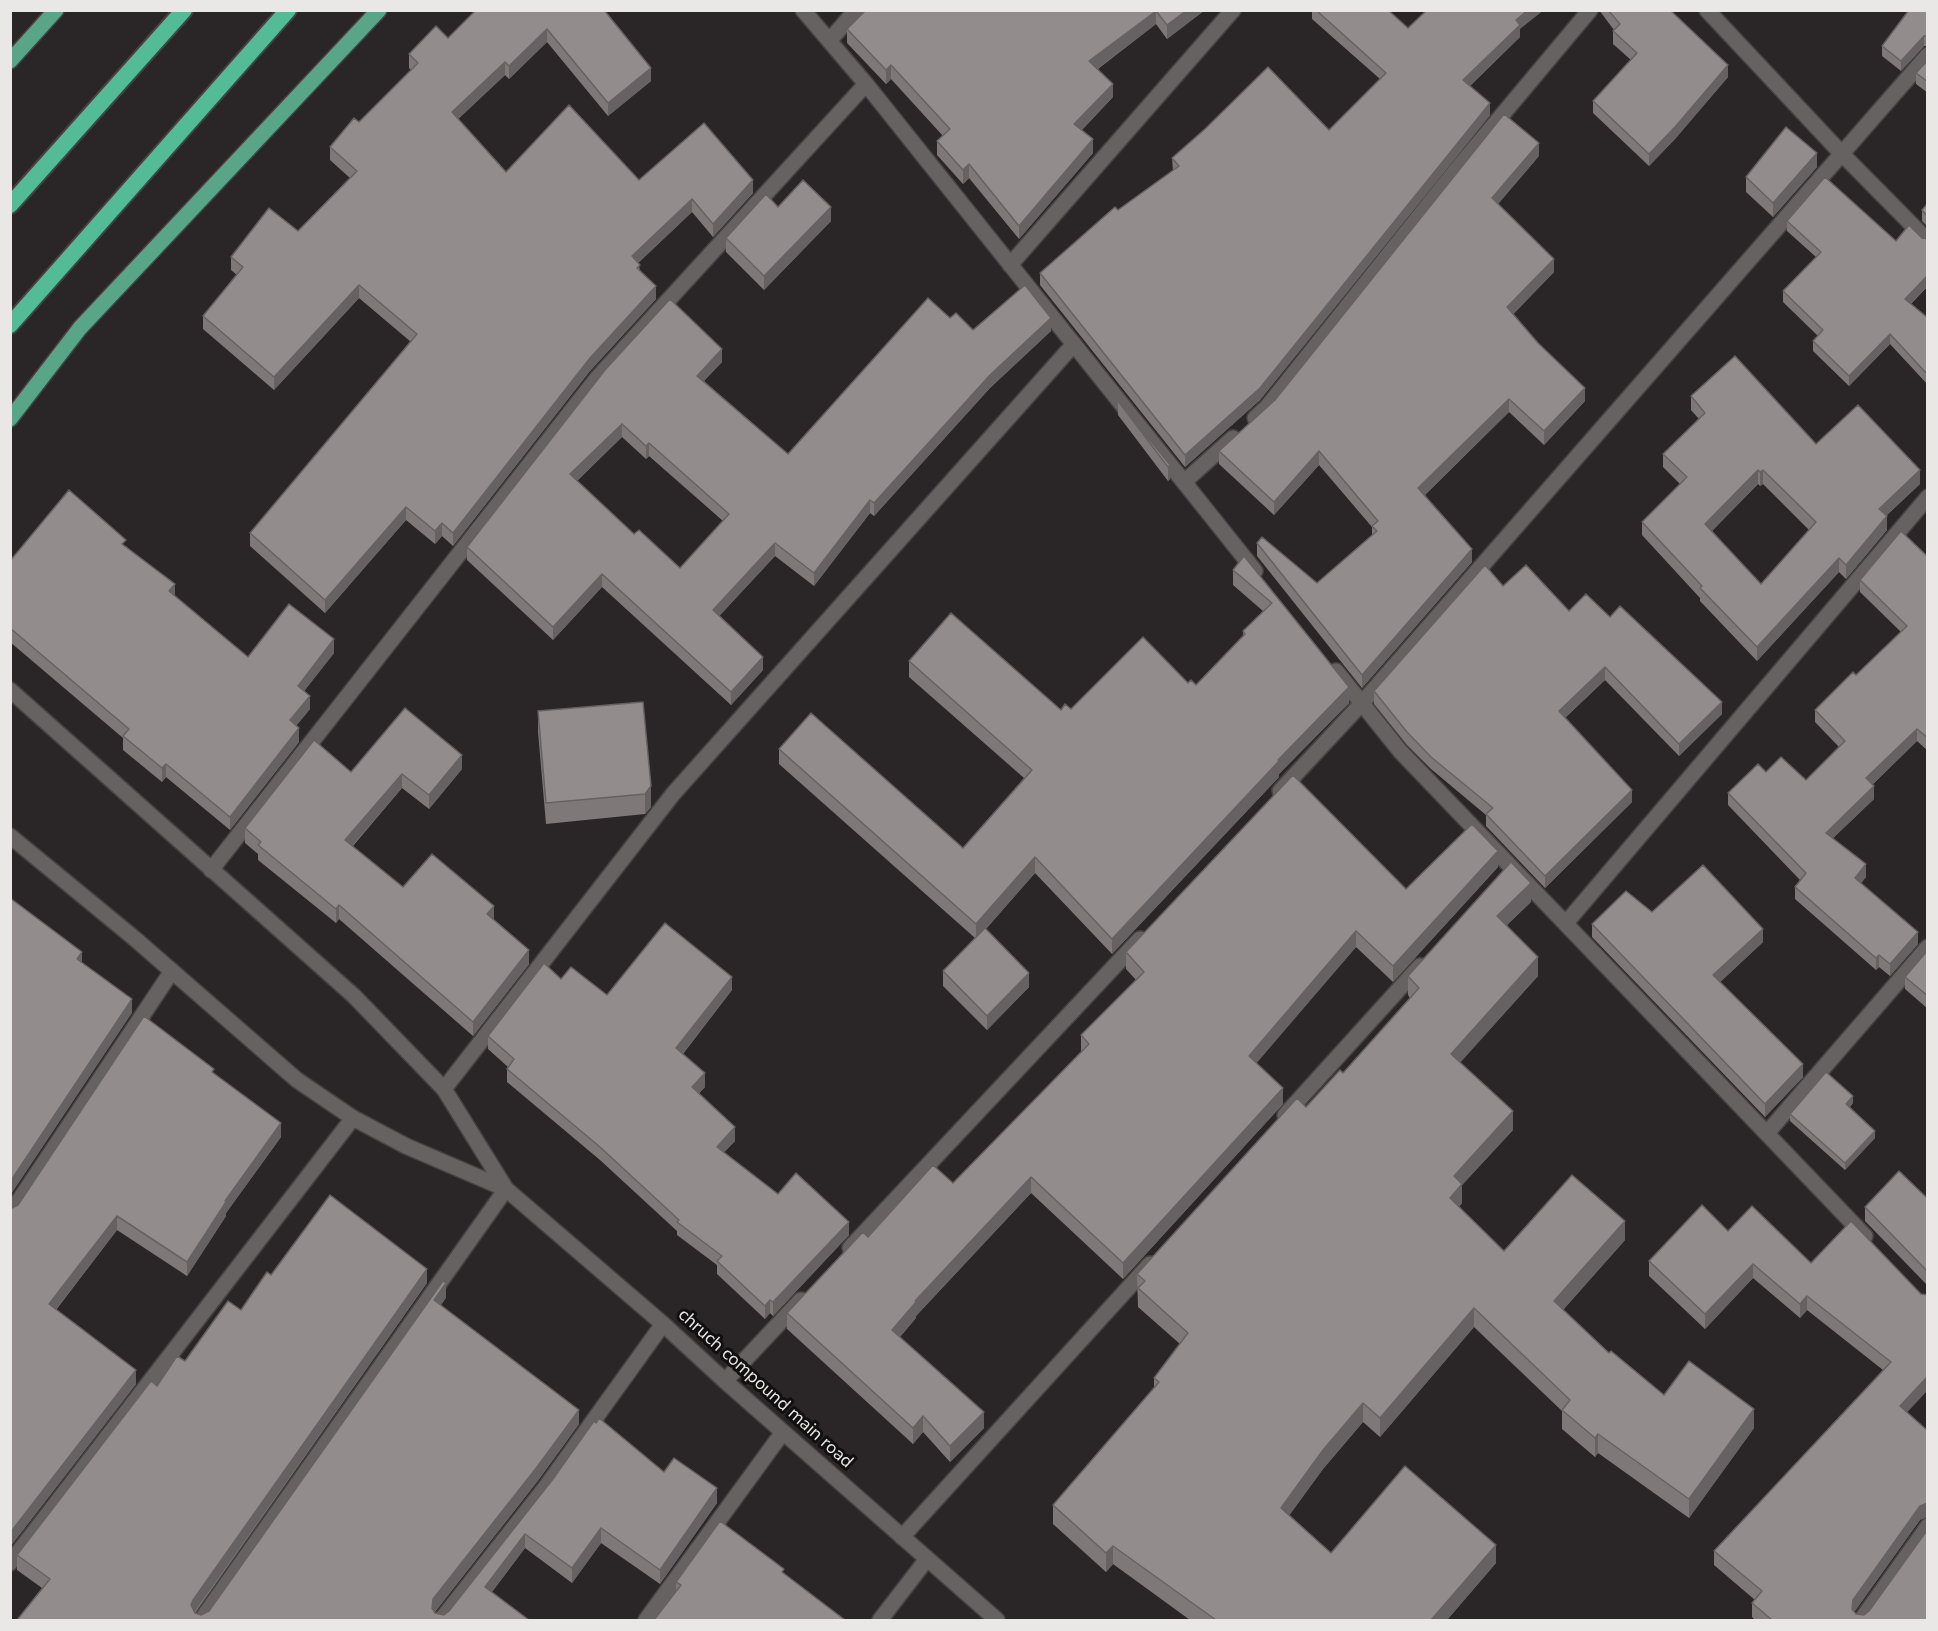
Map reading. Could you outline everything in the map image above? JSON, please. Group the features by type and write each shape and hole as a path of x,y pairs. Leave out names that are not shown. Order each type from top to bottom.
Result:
{"highway":[{"path":"10,205 184,10"},
{"path":"10,325 288,10"}],"main road":[{"path":"10,61 56,10"},
{"path":"10,419 80,328 379,10"}],"street":[{"path":"803,10 866,84 1266,584"},
{"path":"830,40 856,10"},
{"path":"1010,265 1233,10"},
{"path":"1184,482 1268,407 1456,170 1590,10"},
{"path":"1707,10 1842,154 1928,241"},
{"path":"1272,799 1362,703 1928,55"},
{"path":"211,870 598,377 866,84"},
{"path":"444,1089 673,794 1074,344"},
{"path":"1566,923 1928,497"},
{"path":"1325,657 1400,751 1507,871 1566,923 1873,1244"},
{"path":"10,690 354,996 444,1089 506,1189"},
{"path":"10,836 172,971 297,1080 353,1118 406,1146 506,1189"},
{"path":"839,1259 1149,929"},
{"path":"1767,1133 1928,947"},
{"path":"1278,1122 1431,955"},
{"path":"10,1214 172,971"},
{"path":"10,1563 353,1118"},
{"path":"201,1620 506,1189"},
{"name":"chruch compound main road","path":"506,1189 663,1324 997,1620"},
{"path":"902,1537 1158,1255"},
{"path":"725,1381 815,1286"},
{"path":"441,1620 545,1488 663,1324"},
{"path":"646,1620 783,1432"},
{"path":"1861,1620 1928,1526"},
{"path":"880,1620 927,1559"}],"building":[{"path":"476,10 604,10 651,68 608,103 547,29 509,66 505,62 452,112 506,172 569,105 639,180 704,123 753,180 713,224 692,199 632,256 640,265 637,268 656,286 590,358 453,533 442,523 435,531 406,507 325,600 250,533 417,334 359,285 274,377 203,316 243,267 231,257 269,208 298,231 357,171 330,147 354,118 359,122 418,63 409,54 436,26 448,38"},
{"path":"866,10 1187,10 1167,25 1156,11 1089,61 1113,84 1074,124 1093,139 1019,226 969,164 963,170 937,141 950,129 891,65 886,70 847,29"},
{"path":"1316,10 1388,10 1408,28 1427,10 1528,10 1516,20 1520,25 1463,80 1490,103 1260,388 1185,455 1040,273 1115,207 1118,210 1179,166 1172,158 1268,67 1329,130 1386,73"},
{"path":"1608,10 1670,10 1728,65 1649,154 1593,101 1637,53 1613,31 1620,24"},
{"path":"1909,10 1928,10 1928,36 1924,36 1901,61 1882,46"},
{"path":"1928,60 1928,82 1916,73"},
{"path":"1504,114 1539,143 1492,198 1554,259 1507,307 1538,343 1585,388 1544,431 1509,399 1418,488 1472,549 1362,675 1257,543 1262,537 1317,583 1377,531 1372,526 1378,521 1319,451 1274,502 1219,451 1275,400"},
{"path":"1786,127 1817,153 1773,203 1746,177"},
{"path":"1825,177 1896,241 1909,225 1922,238 1928,239 1928,275 1905,299 1928,318 1928,375 1890,334 1849,376 1813,341 1823,330 1783,291 1821,252 1787,221"},
{"path":"803,180 831,207 764,276 726,238 766,194 778,207"},
{"path":"1928,203 1928,217 1922,210"},
{"path":"1025,285 1051,318 990,375 874,503 870,500 814,573 775,543 713,610 763,657 731,692 602,574 553,627 467,547 605,370 670,299 722,349 697,376 788,454 928,298 950,318 956,313 973,330","holes":["622,424 646,446 649,443 729,514 680,568 639,530 634,534 570,474"]},
{"path":"1735,356 1816,444 1858,405 1920,470 1879,509 1887,516 1846,565 1839,558 1757,647 1700,588 1702,586 1642,522 1687,477 1663,454 1705,413 1691,396","holes":["1758,470 1760,472 1763,470 1816,522 1761,584 1705,524"]},
{"path":"1118,401 1170,465 1168,467"},
{"path":"69,490 126,540 122,544 175,584 169,591 248,657 289,604 334,639 298,686 310,696 290,720 299,728 230,817 166,764 162,768 123,736 129,729 10,628 10,561"},
{"path":"1901,531 1928,557 1928,738 1917,729 1866,778 1874,786 1826,833 1866,864 1855,878 1918,932 1890,964 1879,955 1876,958 1795,887 1806,873 1728,793 1758,764 1766,772 1781,757 1806,780 1845,741 1815,710 1853,672 1856,675 1907,626 1860,580"},
{"path":"1244,556 1349,687 1112,939 1035,857 976,924 779,749 811,713 963,848 1032,770 909,661 951,613 1061,710 1065,704 1071,709 1143,637 1188,683 1191,680 1196,685 1245,634 1243,631 1272,603 1233,570"},
{"path":"1485,565 1503,586 1526,565 1569,611 1586,594 1610,617 1620,606 1722,702 1679,744 1605,667 1559,711 1632,790 1545,876 1486,814 1493,808 1431,757 1407,732 1374,691"},
{"path":"643,702 651,786 645,794 546,803 538,711"},
{"path":"405,708 462,755 429,795 402,774 345,840 403,887 432,854 494,906 487,914 529,950 473,1022 339,905 336,909 258,845 261,842 245,828 314,740 351,772"},
{"path":"1293,775 1406,889 1472,824 1498,851 1393,966 1356,931 1249,1056 1283,1088 1123,1263 1031,1177 915,1301 892,1330 984,1412 950,1446 923,1416 913,1428 787,1313 863,1232 868,1237 933,1165 953,1183 1089,1044 1081,1035 1144,972 1126,952"},
{"path":"1511,862 1531,883 1497,916 1538,957 1451,1054 1513,1111 1454,1176 1462,1184 1450,1198 1504,1251 1572,1175 1625,1221 1554,1301 1609,1353 1611,1351 1664,1395 1689,1361 1754,1409 1689,1499 1598,1434 1595,1438 1562,1410 1570,1400 1474,1308 1380,1418 1363,1403 1323,1450 1281,1508 1331,1553 1405,1466 1496,1545 1431,1620 1216,1620 1113,1546 1106,1553 1053,1505 1159,1382 1154,1378 1188,1333 1138,1288 1145,1281 1137,1274 1297,1098 1306,1107 1340,1070 1343,1073 1419,988 1408,976"},
{"path":"1703,865 1763,929 1713,975 1803,1064 1765,1104 1592,924 1626,891 1652,912"},
{"path":"10,898 82,952 77,959 132,999 10,1182"},
{"path":"665,923 732,977 676,1048 705,1073 692,1087 735,1127 717,1147 778,1194 796,1173 849,1222 773,1302 770,1300 765,1306 717,1261 722,1256 677,1222 679,1220 600,1147 507,1069 514,1059 488,1036 544,963 561,979 571,967 607,995"},
{"path":"985,928 1029,973 987,1016 943,971"},
{"path":"1928,950 1928,996 1905,977"},
{"path":"144,1016 214,1069 212,1072 281,1123 225,1201 187,1262 117,1216 49,1304 136,1370 10,1533 10,1209 18,1205"},
{"path":"1826,1072 1853,1096 1846,1104 1875,1131 1845,1163 1790,1114"},
{"path":"1899,1171 1926,1197 1928,1195 1928,1272 1865,1207"},
{"path":"330,1195 427,1269 193,1600 191,1605 195,1613 201,1615 209,1611 443,1281 446,1283 434,1300 579,1410 433,1599 432,1608 435,1613 444,1615 449,1611 553,1479 594,1421 596,1423 599,1418 664,1472 674,1458 717,1488 660,1570 601,1528 572,1568 525,1534 485,1587 529,1620 17,1620 50,1579 17,1555 151,1381 157,1386 177,1356 185,1361 228,1301 241,1310 267,1272 271,1275"},
{"path":"1702,1205 1728,1231 1752,1206 1811,1263 1851,1221 1921,1294 1928,1295 1928,1376 1900,1406 1928,1431 1928,1503 1920,1506 1853,1600 1852,1609 1856,1614 1864,1615 1869,1611 1928,1529 1928,1620 1772,1620 1752,1603 1762,1591 1714,1551 1891,1362 1807,1296 1800,1304 1753,1264 1705,1314 1649,1261"},
{"path":"720,1521 784,1569 782,1572 845,1620 654,1620 681,1585 676,1582"}]}
